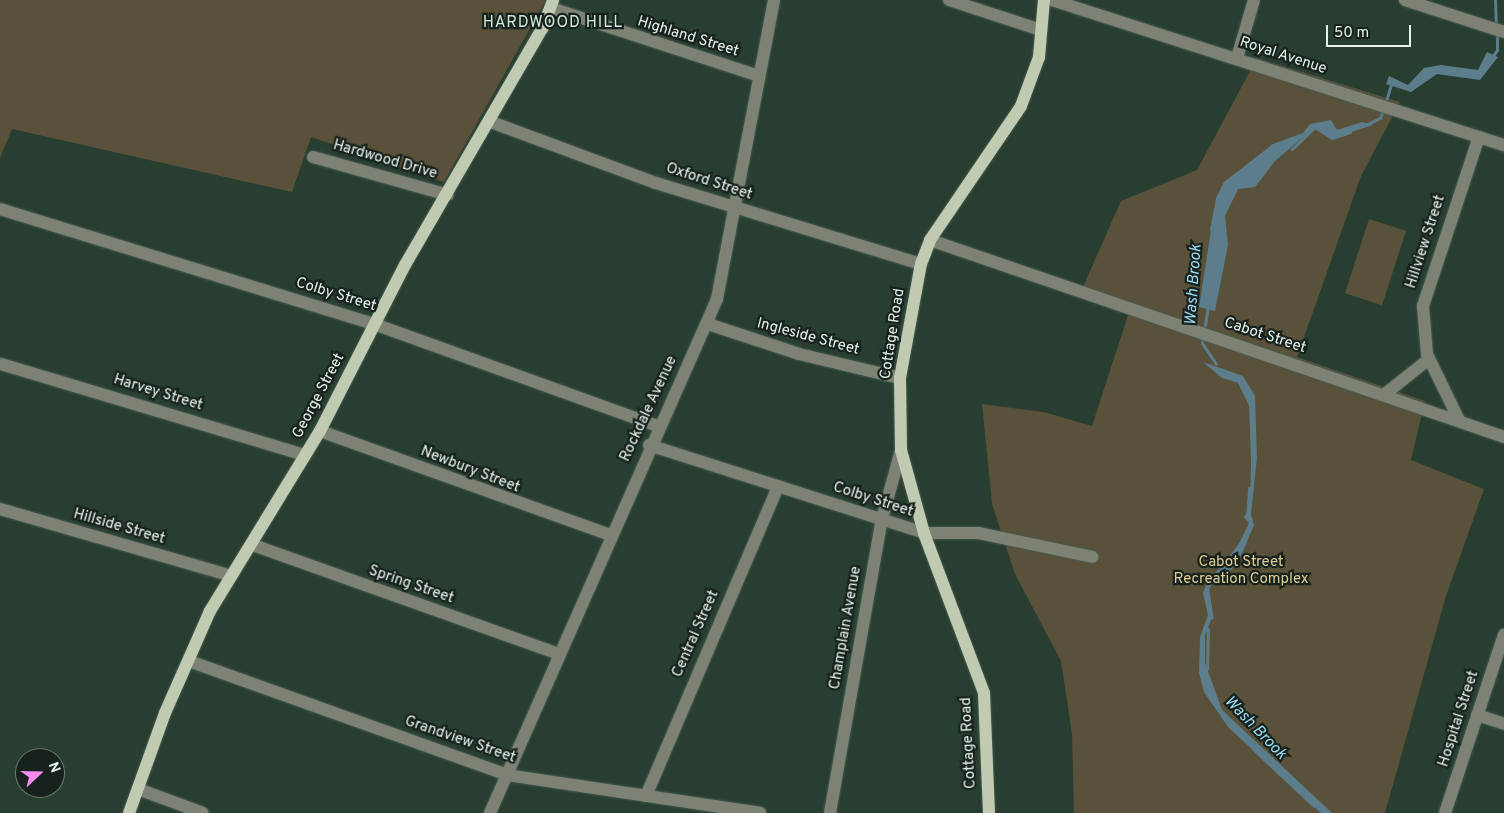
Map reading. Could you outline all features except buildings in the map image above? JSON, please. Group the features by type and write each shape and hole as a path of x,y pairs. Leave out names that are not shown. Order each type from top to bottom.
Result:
{"main road":[{"name":"Cottage Road","path":"989,813 984,693 924,533 901,450 900,378 921,264 930,240 1021,106 1039,57 1044,0"},
{"name":"George Street","path":"129,813 189,661 229,575 253,545 320,431 374,324 491,122 552,4"}],"street":[{"name":"Rockdale Avenue","path":"490,813 657,426 708,324 735,208 774,0"},
{"path":"949,0 1041,30"},
{"name":"Royal Avenue","path":"1052,0 1504,145"},
{"path":"1237,58 1254,0"},
{"path":"1405,0 1504,32"},
{"name":"Highland Street","path":"552,4 759,76"},
{"name":"Oxford Street","path":"491,122 735,208 921,264"},
{"name":"Hillview Street","path":"1458,420 1429,359 1422,327 1425,293 1479,137"},
{"name":"Hardwood Drive","path":"313,157 448,194"},
{"name":"Colby Street","path":"0,209 374,324 657,426"},
{"name":"Cabot Street","path":"930,240 1385,394 1504,437"},
{"name":"Ingleside Street","path":"708,324 799,354 900,378"},
{"path":"1385,394 1429,359"},
{"name":"Harvey Street","path":"1,364 305,455"},
{"name":"Newbury Street","path":"320,431 610,535"},
{"name":"Colby Street","path":"649,445 924,533 979,533 1093,556"},
{"name":"Champlain Avenue","path":"830,813 882,519 901,450"},
{"name":"Central Street","path":"646,796 778,486"},
{"name":"Hillside Street","path":"0,509 229,575"},
{"name":"Spring Street","path":"253,545 559,654"},
{"name":"Hospital Street","path":"1445,813 1504,635"},
{"name":"Grandview Street","path":"189,661 507,775 760,813"},
{"path":"1477,716 1504,724"},
{"path":"138,789 203,813"}],"green space":[{"path":"0,0 546,0 444,182 311,137 292,192 12,129 0,158"},
{"name":"Cabot Street Recreation Complex","path":"1257,58 1400,102 1361,176 1297,357 1425,401 1411,460 1484,489 1446,596 1385,813 1074,813 1072,734 1061,661 1015,574 992,504 982,404 1044,412 1092,426 1131,306 1083,287 1121,201 1197,170"},
{"path":"1369,219 1406,231 1382,305 1345,293"}],"water":[{"path":"1487,52 1498,57 1480,80 1437,74 1411,92 1386,84 1389,76 1408,85 1424,68 1441,65 1478,70"},
{"path":"1331,120 1337,130 1362,122 1373,125 1332,138 1315,127 1275,161 1255,187 1238,189 1225,216 1228,245 1215,311 1199,307 1216,198 1224,182 1273,144 1303,133 1310,124"},
{"path":"1203,362 1243,376 1255,396 1257,458 1251,514 1254,525 1240,558 1226,577 1213,581 1207,595 1213,615 1205,636 1205,663 1222,710 1332,813 1321,813 1228,727 1204,692 1199,673 1200,637 1208,615 1203,593 1209,578 1233,556 1249,523 1244,517 1250,507 1251,462 1249,401 1242,384 1222,378"}],"waterway":[{"name":"Wash Brook","path":"1495,0 1496,26"},
{"name":"Wash Brook","path":"1492,57 1497,50 1497,33"},
{"name":"Wash Brook","path":"1385,104 1391,84"},
{"name":"Wash Brook","path":"1367,124 1380,118 1383,110"},
{"name":"Wash Brook","path":"1292,149 1315,127 1332,138 1350,132"},
{"name":"Wash Brook","path":"1211,229 1215,209"},
{"name":"Wash Brook","path":"1204,331 1208,305"},
{"name":"Wash Brook","path":"1203,337 1202,343 1216,364"},
{"name":"Wash Brook","path":"1239,382 1250,405"},
{"name":"Wash Brook","path":"1247,519 1249,488"},
{"name":"Wash Brook","path":"1228,560 1242,541"},
{"name":"Wash Brook","path":"1207,588 1212,618"},
{"name":"Wash Brook","path":"1207,669 1208,629"},
{"name":"Wash Brook","path":"1253,749 1314,806"}],"district":[{"name":"HARDWOOD HILL","path":"553,23"}]}
